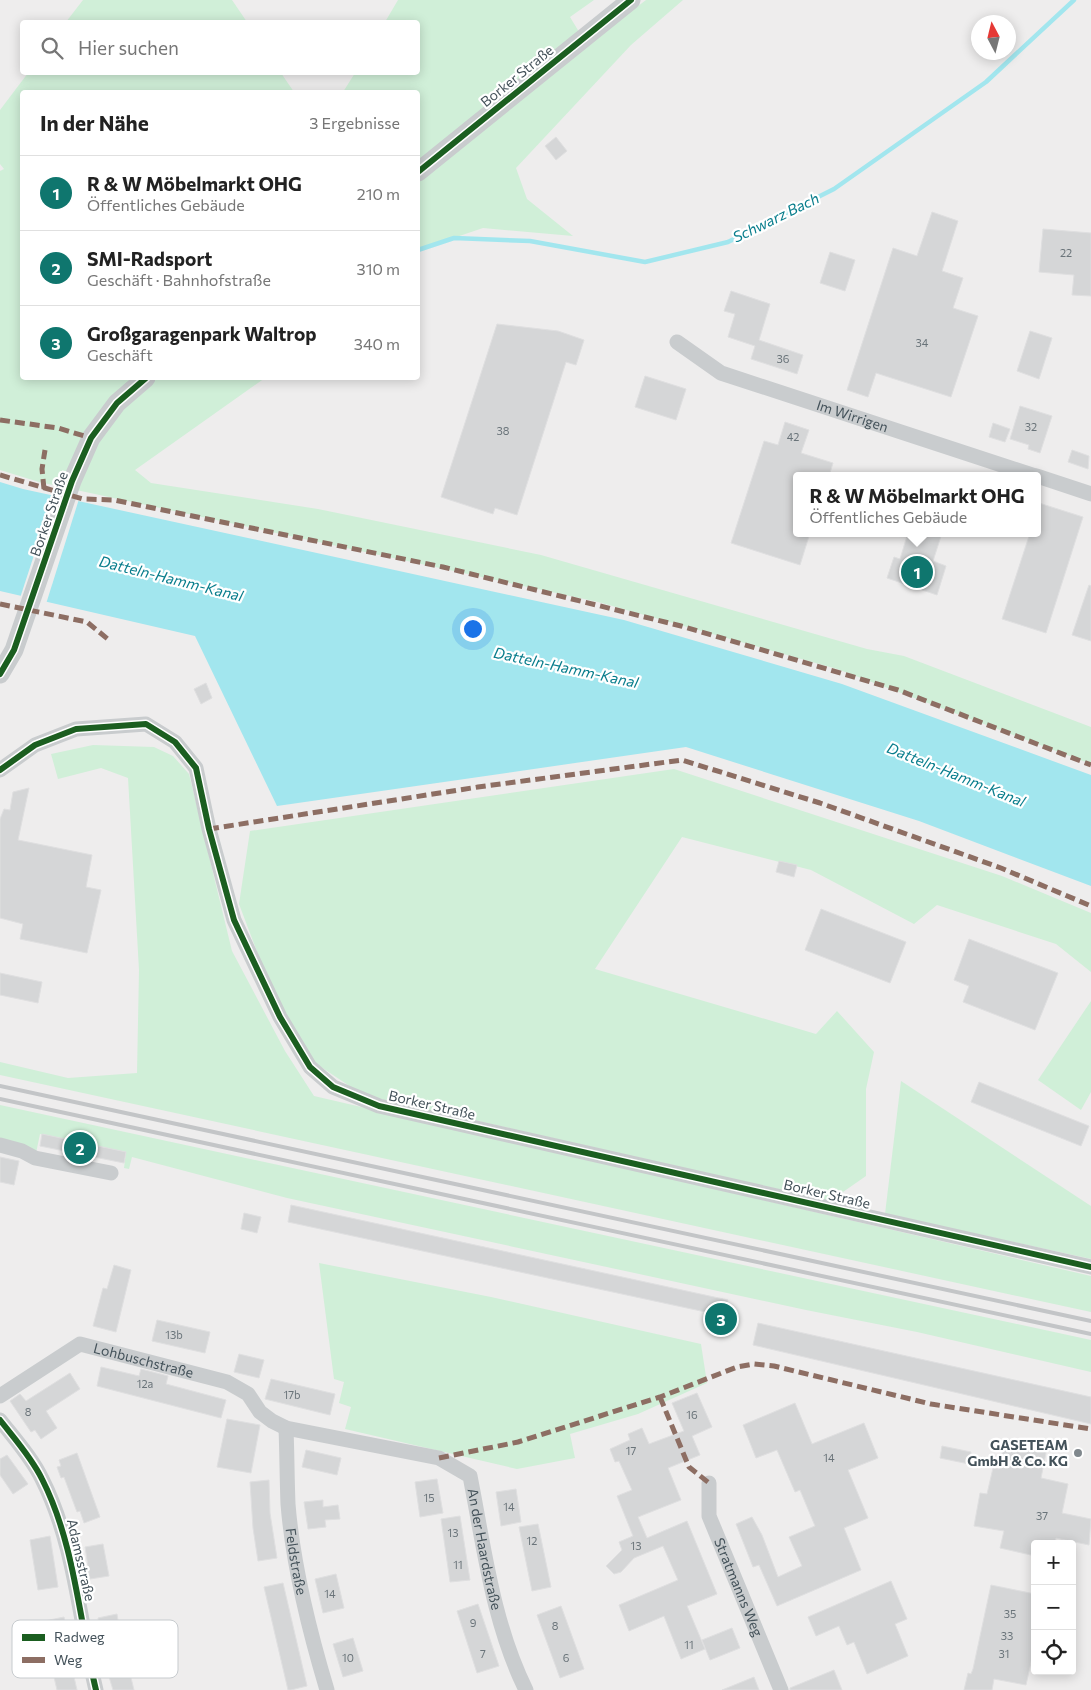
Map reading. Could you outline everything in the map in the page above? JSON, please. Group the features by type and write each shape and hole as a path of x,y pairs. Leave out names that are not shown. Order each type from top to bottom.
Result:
{"street":[{"name":"Borker Straße","path":"420,170 631,0"},
{"name":"Im Wirrigen","path":"677,342 721,373 1024,472"},
{"name":"Borker Straße","path":"0,674 14,650 72,481 91,438 117,403 144,380"},
{"name":"Im Wirrigen","path":"1041,478 1091,494"},
{"name":"Borker Straße","path":"0,770 35,746 76,729 146,724 175,742 196,768 209,829 234,920 280,1017 310,1067 333,1087 379,1106 1091,1267"},
{"path":"0,1145 22,1151 35,1158 111,1172"},
{"name":"Lohbuschstraße","path":"0,1396 80,1344 227,1382 248,1394 260,1412 272,1422 286,1428"},
{"name":"Adamsstraße","path":"0,1420 41,1477 56,1510 67,1544 82,1620"},
{"name":"Feldstraße","path":"286,1428 288,1505 298,1571 311,1636 327,1690"},
{"name":"An der Haardstraße","path":"286,1428 439,1458 470,1476 489,1579 516,1670 526,1690"},
{"name":"Stratmanns Weg","path":"709,1483 709,1516 780,1690"}],"green space":[{"path":"83,0 232,0 246,20 68,20"},
{"path":"398,0 594,0 570,17 587,45 646,0 683,0 631,45 516,168 527,199 573,236 483,228 420,249 420,90 344,90 354,75 420,75 420,20 386,20"},
{"path":"26,75 282,75 293,90 20,90 20,380 262,380 135,470 151,483 318,509 541,555 867,649 904,656 1091,727 1091,764 837,669 598,602 39,482 0,470 0,171 4,169 0,164 0,110"},
{"path":"93,745 154,747 173,756 189,774 232,951 285,1051 314,1096 1091,1276 1091,1312 0,1075 0,1062 68,1078 137,1073 139,970 128,778 101,768 58,779 51,754"},
{"path":"674,769 1002,876 1091,913 1091,972 1056,944 937,905 914,924 811,870 682,837 595,969 816,1034 837,1011 874,1052 866,1089 866,1176 830,1201 363,1095 315,1063 270,986 239,904 250,831"},
{"path":"1091,1001 1091,1092 1081,1110 1038,1080"},
{"path":"901,1081 1091,1206 1091,1259 885,1214"},
{"path":"0,1105 1091,1340 1091,1372 917,1332 806,1310 287,1198 132,1157 129,1169 124,1168 126,1152 40,1134 36,1153 0,1139"},
{"path":"319,1263 491,1297 701,1344 707,1383 638,1414 570,1434 575,1458 517,1469 345,1429 351,1407 339,1403 344,1382 334,1379"}],"water":[{"name":"Datteln-Hamm-Kanal","path":"0,482 23,489 624,620 842,684 1091,775 1091,886 919,821 686,747 277,806 195,636 0,591"}],"pier":[{"path":"54,494 79,499 46,604 20,598"}],"building":[{"path":"556,137 567,151 556,160 545,146"},
{"path":"932,212 958,221 942,271 963,278 953,308 978,316 951,397 876,373 868,397 847,390 893,248 917,256"},
{"path":"1043,229 1091,233 1091,296 1072,295 1074,275 1039,272"},
{"path":"830,252 855,260 845,291 820,283"},
{"path":"731,291 770,304 759,340 803,355 797,374 751,359 755,346 728,337 735,314 724,311"},
{"path":"497,324 558,331 584,340 576,365 566,362 517,515 495,508 493,514 441,497"},
{"path":"1030,331 1052,338 1039,379 1017,371"},
{"path":"645,376 686,389 676,420 635,407"},
{"path":"1020,406 1052,416 1040,453 1028,449 1029,445 1010,439"},
{"path":"785,422 809,430 801,453 833,463 830,472 793,472 793,537 809,537 800,565 731,543 764,441 778,445"},
{"path":"993,423 1010,429 1005,442 989,437"},
{"path":"1072,450 1089,456 1088,469 1068,462"},
{"path":"1041,504 1083,517 1046,633 1002,619 1029,537 1041,537"},
{"path":"907,537 941,537 933,561 946,566 937,595 887,578 894,557 900,559"},
{"path":"1089,585 1091,586 1091,641 1072,635"},
{"path":"206,683 212,698 201,704 194,689"},
{"path":"29,788 18,840 92,855 86,887 101,890 87,953 20,939 23,924 0,918 0,819 4,809 10,810 13,792"},
{"path":"779,861 797,865 794,877 776,872"},
{"path":"821,909 906,942 890,983 805,950"},
{"path":"969,939 1058,973 1035,1030 963,1002 969,986 954,980"},
{"path":"0,973 42,982 38,1003 0,995"},
{"path":"979,1082 1089,1126 1081,1146 971,1102"},
{"path":"42,1134 126,1152 124,1163 40,1146"},
{"path":"0,1157 19,1161 14,1185 0,1182"},
{"path":"291,1205 728,1300 724,1316 288,1222"},
{"path":"244,1213 261,1217 257,1233 241,1229"},
{"path":"114,1265 131,1270 116,1332 93,1326 103,1288 107,1289"},
{"path":"157,1320 210,1332 205,1353 152,1341"},
{"path":"758,1323 1091,1397 1091,1424 753,1345"},
{"path":"239,1354 264,1360 259,1378 234,1372"},
{"path":"101,1367 139,1376 141,1369 168,1376 166,1384 226,1400 221,1418 97,1386"},
{"path":"70,1373 80,1389 46,1411 57,1428 41,1439 35,1430 31,1432 10,1401 20,1394 26,1401"},
{"path":"271,1379 335,1394 330,1415 265,1399"},
{"path":"697,1393 712,1427 692,1436 700,1455 668,1468 681,1500 638,1517 647,1538 687,1521 717,1594 687,1606 705,1649 681,1659 664,1616 629,1631 619,1605 678,1580 663,1546 634,1558 621,1572 614,1574 606,1566 622,1550 619,1542 633,1536 617,1496 632,1490 619,1461 615,1462 610,1449 630,1440 628,1434 642,1428 649,1444 684,1431 672,1403"},
{"path":"795,1403 812,1444 864,1423 878,1458 848,1470 868,1518 844,1528 861,1570 777,1606 759,1565 753,1567 736,1524 752,1517 762,1535 778,1577 802,1566 789,1537 815,1526 800,1490 795,1492 777,1450 756,1458 743,1425"},
{"path":"227,1419 260,1425 251,1473 217,1467"},
{"path":"1005,1439 1047,1448 1041,1478 1068,1484 1062,1513 1091,1519 1089,1545 1076,1542 1076,1540 1056,1538 1056,1540 1031,1540 1031,1555 1000,1548 1004,1531 974,1526 980,1493 987,1494 993,1468 999,1469"},
{"path":"942,1446 971,1452 969,1464 940,1458"},
{"path":"306,1450 341,1458 337,1475 302,1467"},
{"path":"77,1453 100,1517 84,1523 80,1511 77,1512 64,1477 61,1478 57,1467 61,1466 59,1460"},
{"path":"7,1455 28,1484 13,1494 0,1475 0,1459"},
{"path":"437,1479 443,1513 420,1517 415,1482"},
{"path":"269,1480 270,1513 277,1558 258,1561 253,1528 250,1482"},
{"path":"516,1489 521,1522 501,1526 496,1492"},
{"path":"323,1500 323,1507 338,1505 340,1519 325,1520 326,1527 308,1529 304,1502"},
{"path":"460,1516 470,1580 450,1582 441,1519"},
{"path":"538,1524 551,1587 532,1591 519,1527"},
{"path":"50,1536 58,1587 38,1590 30,1540"},
{"path":"103,1544 109,1576 90,1579 85,1547"},
{"path":"336,1574 344,1608 323,1613 315,1579"},
{"path":"891,1581 907,1619 895,1624 908,1656 867,1674 854,1642 847,1645 839,1626 816,1636 808,1617"},
{"path":"283,1583 307,1686 291,1690 288,1690 264,1587"},
{"path":"991,1585 1031,1593 1031,1662 1026,1685 994,1679 992,1690 964,1690 968,1673 971,1674"},
{"path":"478,1604 499,1666 477,1673 457,1611"},
{"path":"561,1606 584,1669 560,1678 537,1615"},
{"path":"117,1614 118,1620 98,1620 98,1618"},
{"path":"64,1617 65,1620 50,1620"},
{"path":"732,1628 740,1648 710,1660 702,1640"},
{"path":"353,1638 363,1671 343,1677 333,1644"},
{"path":"834,1670 842,1690 790,1690 790,1688"},
{"path":"754,1677 759,1690 722,1690"},
{"path":"54,1678 74,1678 77,1690 57,1690"},
{"path":"109,1678 131,1678 134,1690 113,1690"}],"waterway":[{"name":"Schwarz Bach","path":"420,249 454,238 530,241 645,262 728,242 834,189 986,82 1074,0"}],"railway":[{"path":"0,1086 1091,1321"},
{"path":"0,1099 1091,1334"}],"marked path":[{"path":"0,420 58,428 91,438"},
{"path":"44,489 42,469 45,450"},
{"path":"0,475 83,499 114,500 443,567 681,626 898,690 1091,765"},
{"path":"0,604 87,622 109,640"},
{"path":"209,829 478,787 682,760 820,803 1001,868 1091,906"},
{"path":"439,1458 518,1442 660,1397 737,1367 754,1364 774,1366 931,1404 1091,1429"},
{"path":"660,1397 689,1467 709,1483"}],"cycle path":[{"path":"420,170 631,0"},
{"path":"0,674 14,650 72,481 91,438 117,403 144,380"},
{"path":"0,770 35,745 76,729 146,724 175,742 196,768 209,829 234,920 280,1017 310,1067 333,1087 379,1106 1091,1267"},
{"path":"0,1420 33,1463 53,1504 69,1556 82,1620"},
{"path":"93,1678 96,1690"}],"place":[{"name":"R & W Möbelmarkt OHG","path":"917,572"},
{"name":"SMI-Radsport","path":"80,1148"},
{"name":"Großgaragenpark Waltrop","path":"721,1319"},
{"name":"GASETEAM GmbH & Co. KG","path":"1078,1453"}]}
